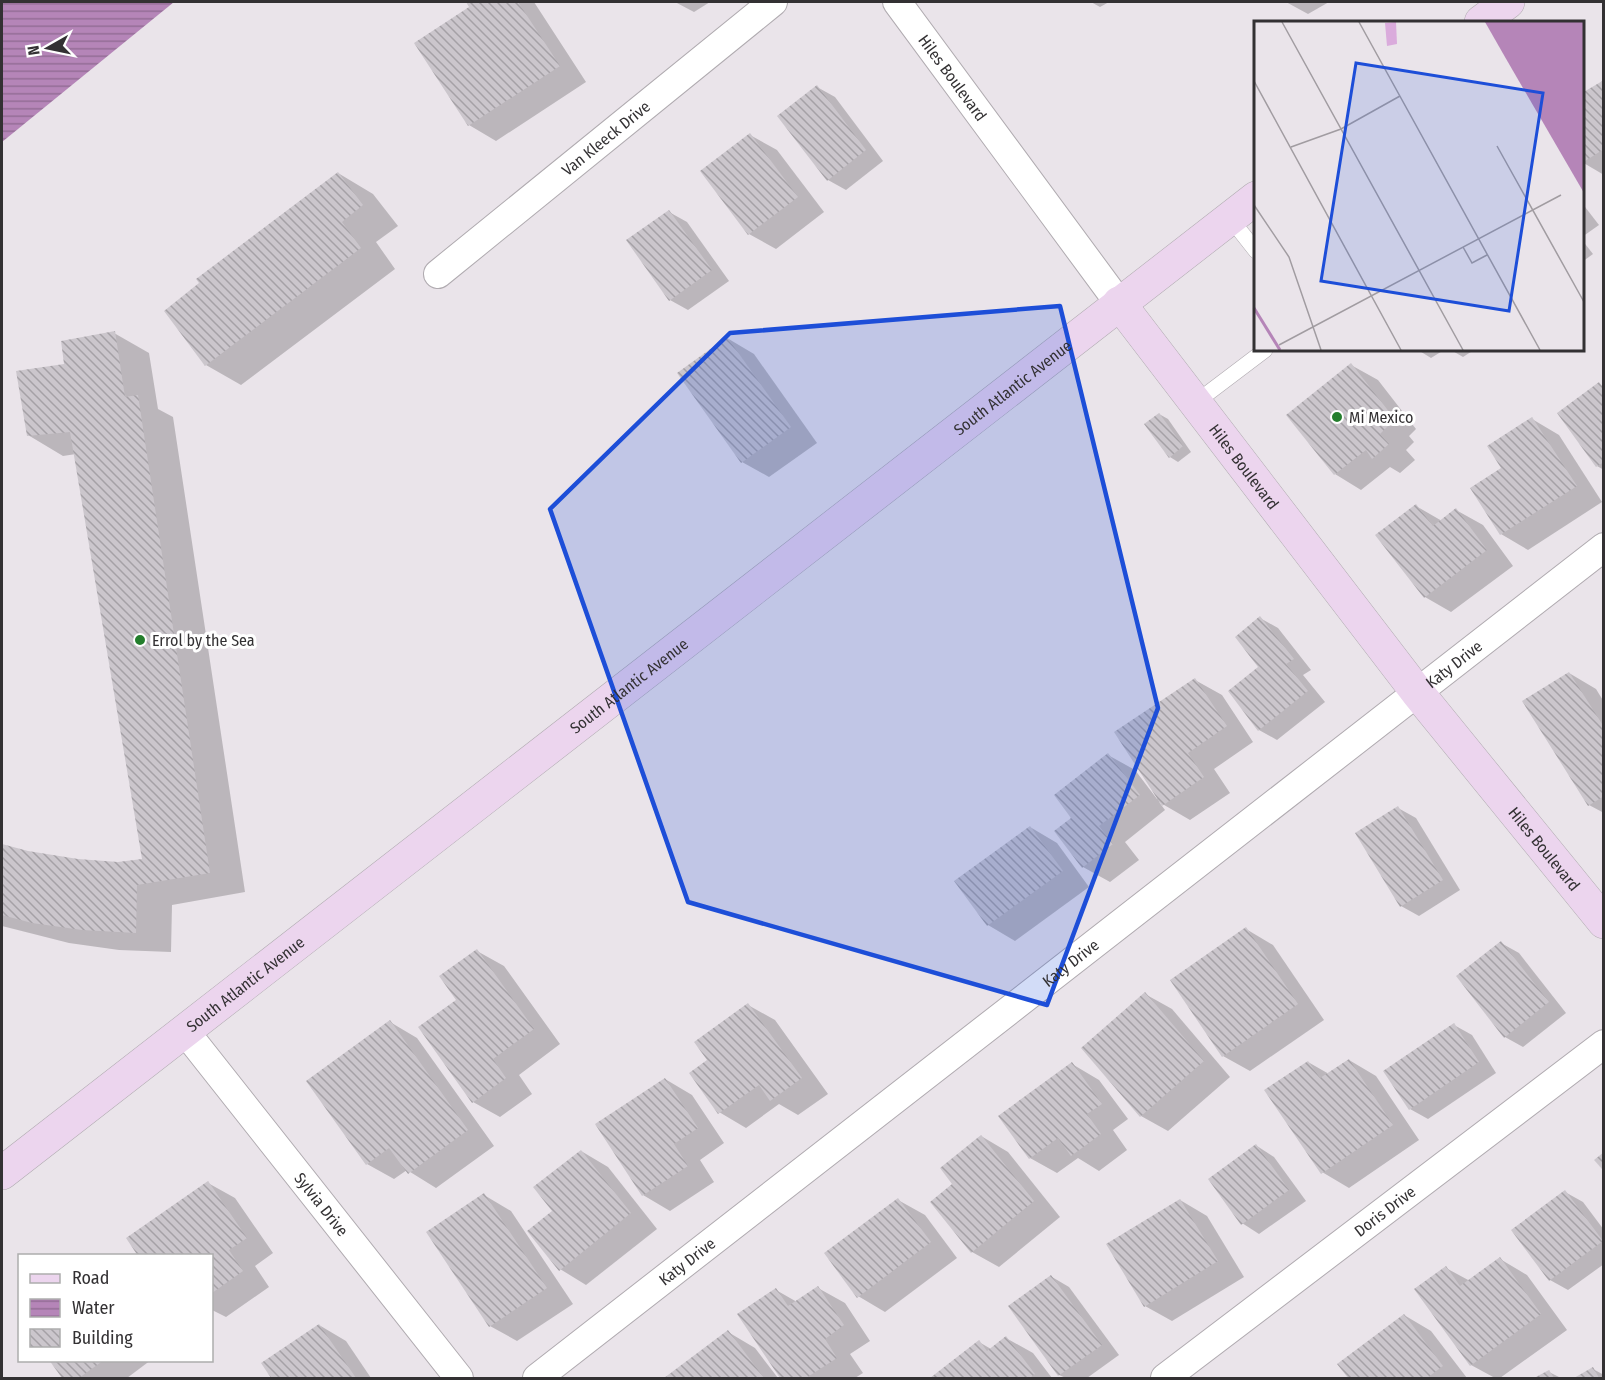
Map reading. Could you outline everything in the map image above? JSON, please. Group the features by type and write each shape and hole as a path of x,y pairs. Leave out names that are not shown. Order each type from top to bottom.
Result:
{"street":[{"name":"Van Kleeck Drive","path":"438,274 773,2"},
{"name":"Hiles Boulevard","path":"897,2 1119,303 1417,692 1604,922"},
{"path":"1482,21 1508,2"},
{"name":"South Atlantic Avenue","path":"2,1173 1254,200"},
{"name":"Katy Drive","path":"537,1378 1604,547"},
{"name":"Sylvia Drive","path":"184,1030 459,1378"},
{"name":"Doris Drive","path":"1165,1378 1604,1044"}],"lane":[{"path":"1230,218 1254,248"},
{"path":"1196,403 1264,351"}],"highlighted area":[{"path":"1060,306 1158,708 1047,1005 688,902 550,509 730,333"}],"water":[{"path":"2,2 174,2 2,142"}],"building":[{"path":"466,2 518,2 560,66 468,126 414,43 469,7"},
{"path":"1604,80 1604,149 1584,162 1584,92"},
{"path":"817,85 866,150 827,181 777,116"},
{"path":"750,133 798,197 748,235 700,171"},
{"path":"338,172 363,205 342,222 361,248 205,366 164,311 199,283 196,279"},
{"path":"669,210 712,270 669,301 626,240"},
{"name":"Errol by the Sea","path":"115,331 125,397 138,395 210,873 137,885 136,933 82,930 32,923 2,915 2,844 28,851 78,859 118,862 142,859 70,432 27,436 16,371 64,364 61,341"},
{"path":"727,337 791,427 741,463 677,373"},
{"name":"Mi Mexico","path":"1351,363 1390,413 1383,420 1388,426 1380,434 1389,444 1372,459 1366,450 1334,475 1286,415"},
{"path":"1599,382 1604,389 1604,462 1596,467 1557,413"},
{"path":"1159,413 1183,446 1169,458 1144,424"},
{"path":"1532,417 1577,486 1500,535 1470,488 1501,468 1487,446"},
{"path":"1416,504 1433,526 1456,508 1487,550 1424,598 1375,535"},
{"path":"1260,616 1294,659 1286,664 1308,691 1258,731 1228,691 1258,667 1235,637"},
{"path":"1569,672 1604,727 1604,796 1588,806 1522,701"},
{"path":"1195,678 1227,726 1188,753 1204,777 1162,806 1114,732"},
{"path":"1108,753 1140,795 1099,826 1113,844 1082,868 1054,831 1071,818 1054,795"},
{"path":"1398,806 1443,880 1400,907 1355,833"},
{"path":"1030,826 1063,871 987,926 954,881"},
{"path":"1246,927 1298,1004 1222,1057 1170,980"},
{"path":"1501,941 1549,1002 1504,1038 1456,976"},
{"path":"477,949 534,1029 493,1059 506,1078 472,1103 418,1027 456,1000 439,976"},
{"path":"1145,992 1204,1061 1140,1117 1081,1048"},
{"path":"748,1003 802,1078 770,1101 759,1085 718,1114 689,1073 707,1060 694,1042"},
{"path":"390,1020 468,1130 408,1174 389,1148 366,1165 306,1081"},
{"path":"1454,1023 1479,1062 1409,1110 1383,1071"},
{"path":"1349,1059 1393,1125 1321,1174 1264,1090 1308,1061 1320,1078"},
{"path":"1072,1062 1102,1104 1087,1114 1101,1134 1071,1156 1058,1138 1029,1159 998,1116"},
{"path":"665,1078 698,1128 674,1144 688,1166 642,1196 595,1124"},
{"path":"981,1135 1034,1201 971,1253 930,1202 952,1184 940,1168"},
{"path":"1256,1144 1289,1190 1241,1225 1208,1179"},
{"path":"581,1150 631,1213 559,1271 527,1231 552,1211 533,1187"},
{"path":"1604,1152 1604,1171 1594,1160"},
{"path":"208,1181 247,1238 229,1250 243,1271 213,1292 213,1254 137,1254 126,1238"},
{"path":"1565,1190 1603,1241 1549,1281 1511,1230"},
{"path":"484,1193 547,1288 489,1327 426,1232"},
{"path":"898,1198 931,1242 857,1298 824,1253"},
{"path":"1180,1199 1218,1261 1144,1307 1106,1244"},
{"path":"1500,1257 1541,1314 1470,1366 1414,1289 1446,1266 1460,1286"},
{"path":"1051,1275 1102,1345 1058,1376 1008,1306"},
{"path":"818,1286 844,1325 825,1339 837,1358 806,1378 780,1378 737,1314 776,1288 788,1306"},
{"path":"1404,1314 1443,1366 1427,1378 1348,1378 1337,1364"},
{"path":"319,1324 356,1378 271,1378 261,1363"},
{"path":"728,1330 764,1378 664,1378"},
{"path":"1006,1336 1035,1374 1030,1378 930,1378 979,1340 987,1351"},
{"path":"50,1362 101,1362 79,1378 62,1378"},
{"path":"1593,1367 1599,1378 1574,1378"},
{"path":"1549,1370 1554,1378 1534,1378"}],"place":[{"name":"Mi Mexico","path":"1337,417"},
{"name":"Errol by the Sea","path":"140,640"}]}
